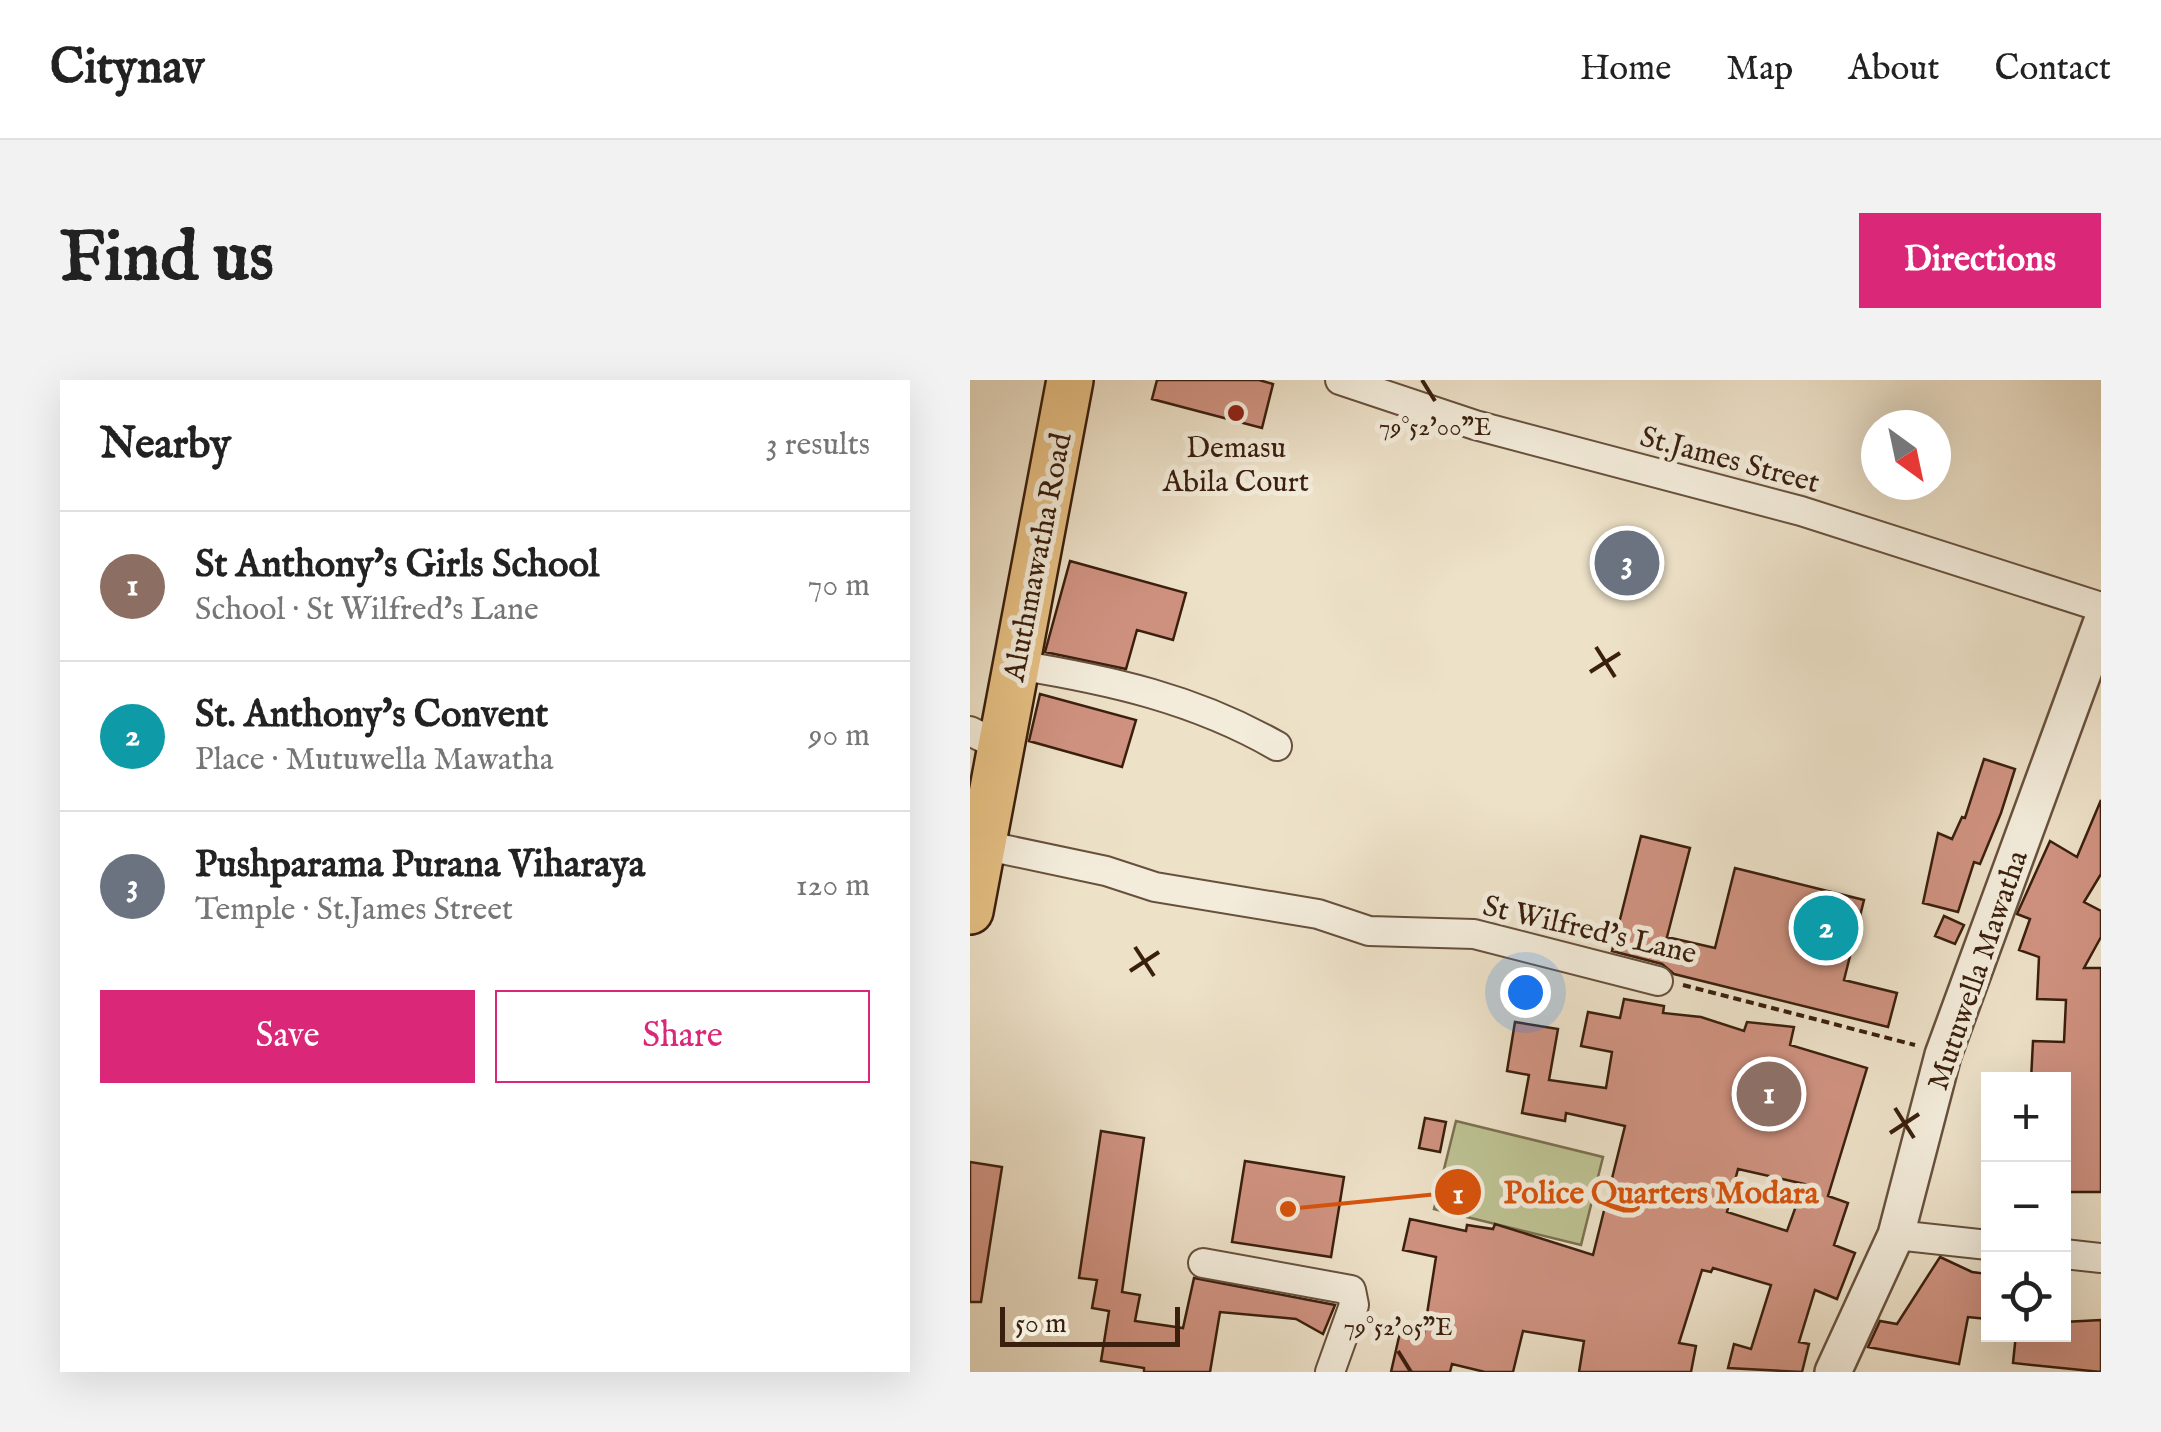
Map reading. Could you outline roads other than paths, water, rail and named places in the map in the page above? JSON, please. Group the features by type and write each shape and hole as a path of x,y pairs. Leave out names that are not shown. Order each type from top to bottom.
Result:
{"main road":[{"name":"Aluthmawatha Road","path":"970,911 984,845 986,739 1017,665 1070,380"}],"street":[{"name":"St.James Street","path":"1340,380 1475,425 1801,511 2101,607"},
{"name":"Mutuwella Mawatha","path":"1833,1372 1896,1235 1944,1055 2101,624"},
{"path":"1017,665 1181,700 1224,716 1277,746"},
{"name":"St Wilfred's Lane","path":"984,845 1106,871 1155,887 1318,914 1369,931 1490,937 1658,981"},
{"path":"1896,1235 1981,1245"},
{"path":"2071,1255 2101,1258"},
{"path":"1203,1263 1351,1290 1354,1305 1330,1372"}],"place":[{"name":"Demasu Abila Court","path":"1236,413"},
{"name":"Pushparama Purana Viharaya","path":"1627,563"},
{"name":"St. Anthony's Convent","path":"1826,928"},
{"name":"St Anthony's Girls School","path":"1769,1094"},
{"name":"Police Quarters Modara","path":"1288,1209"}]}
